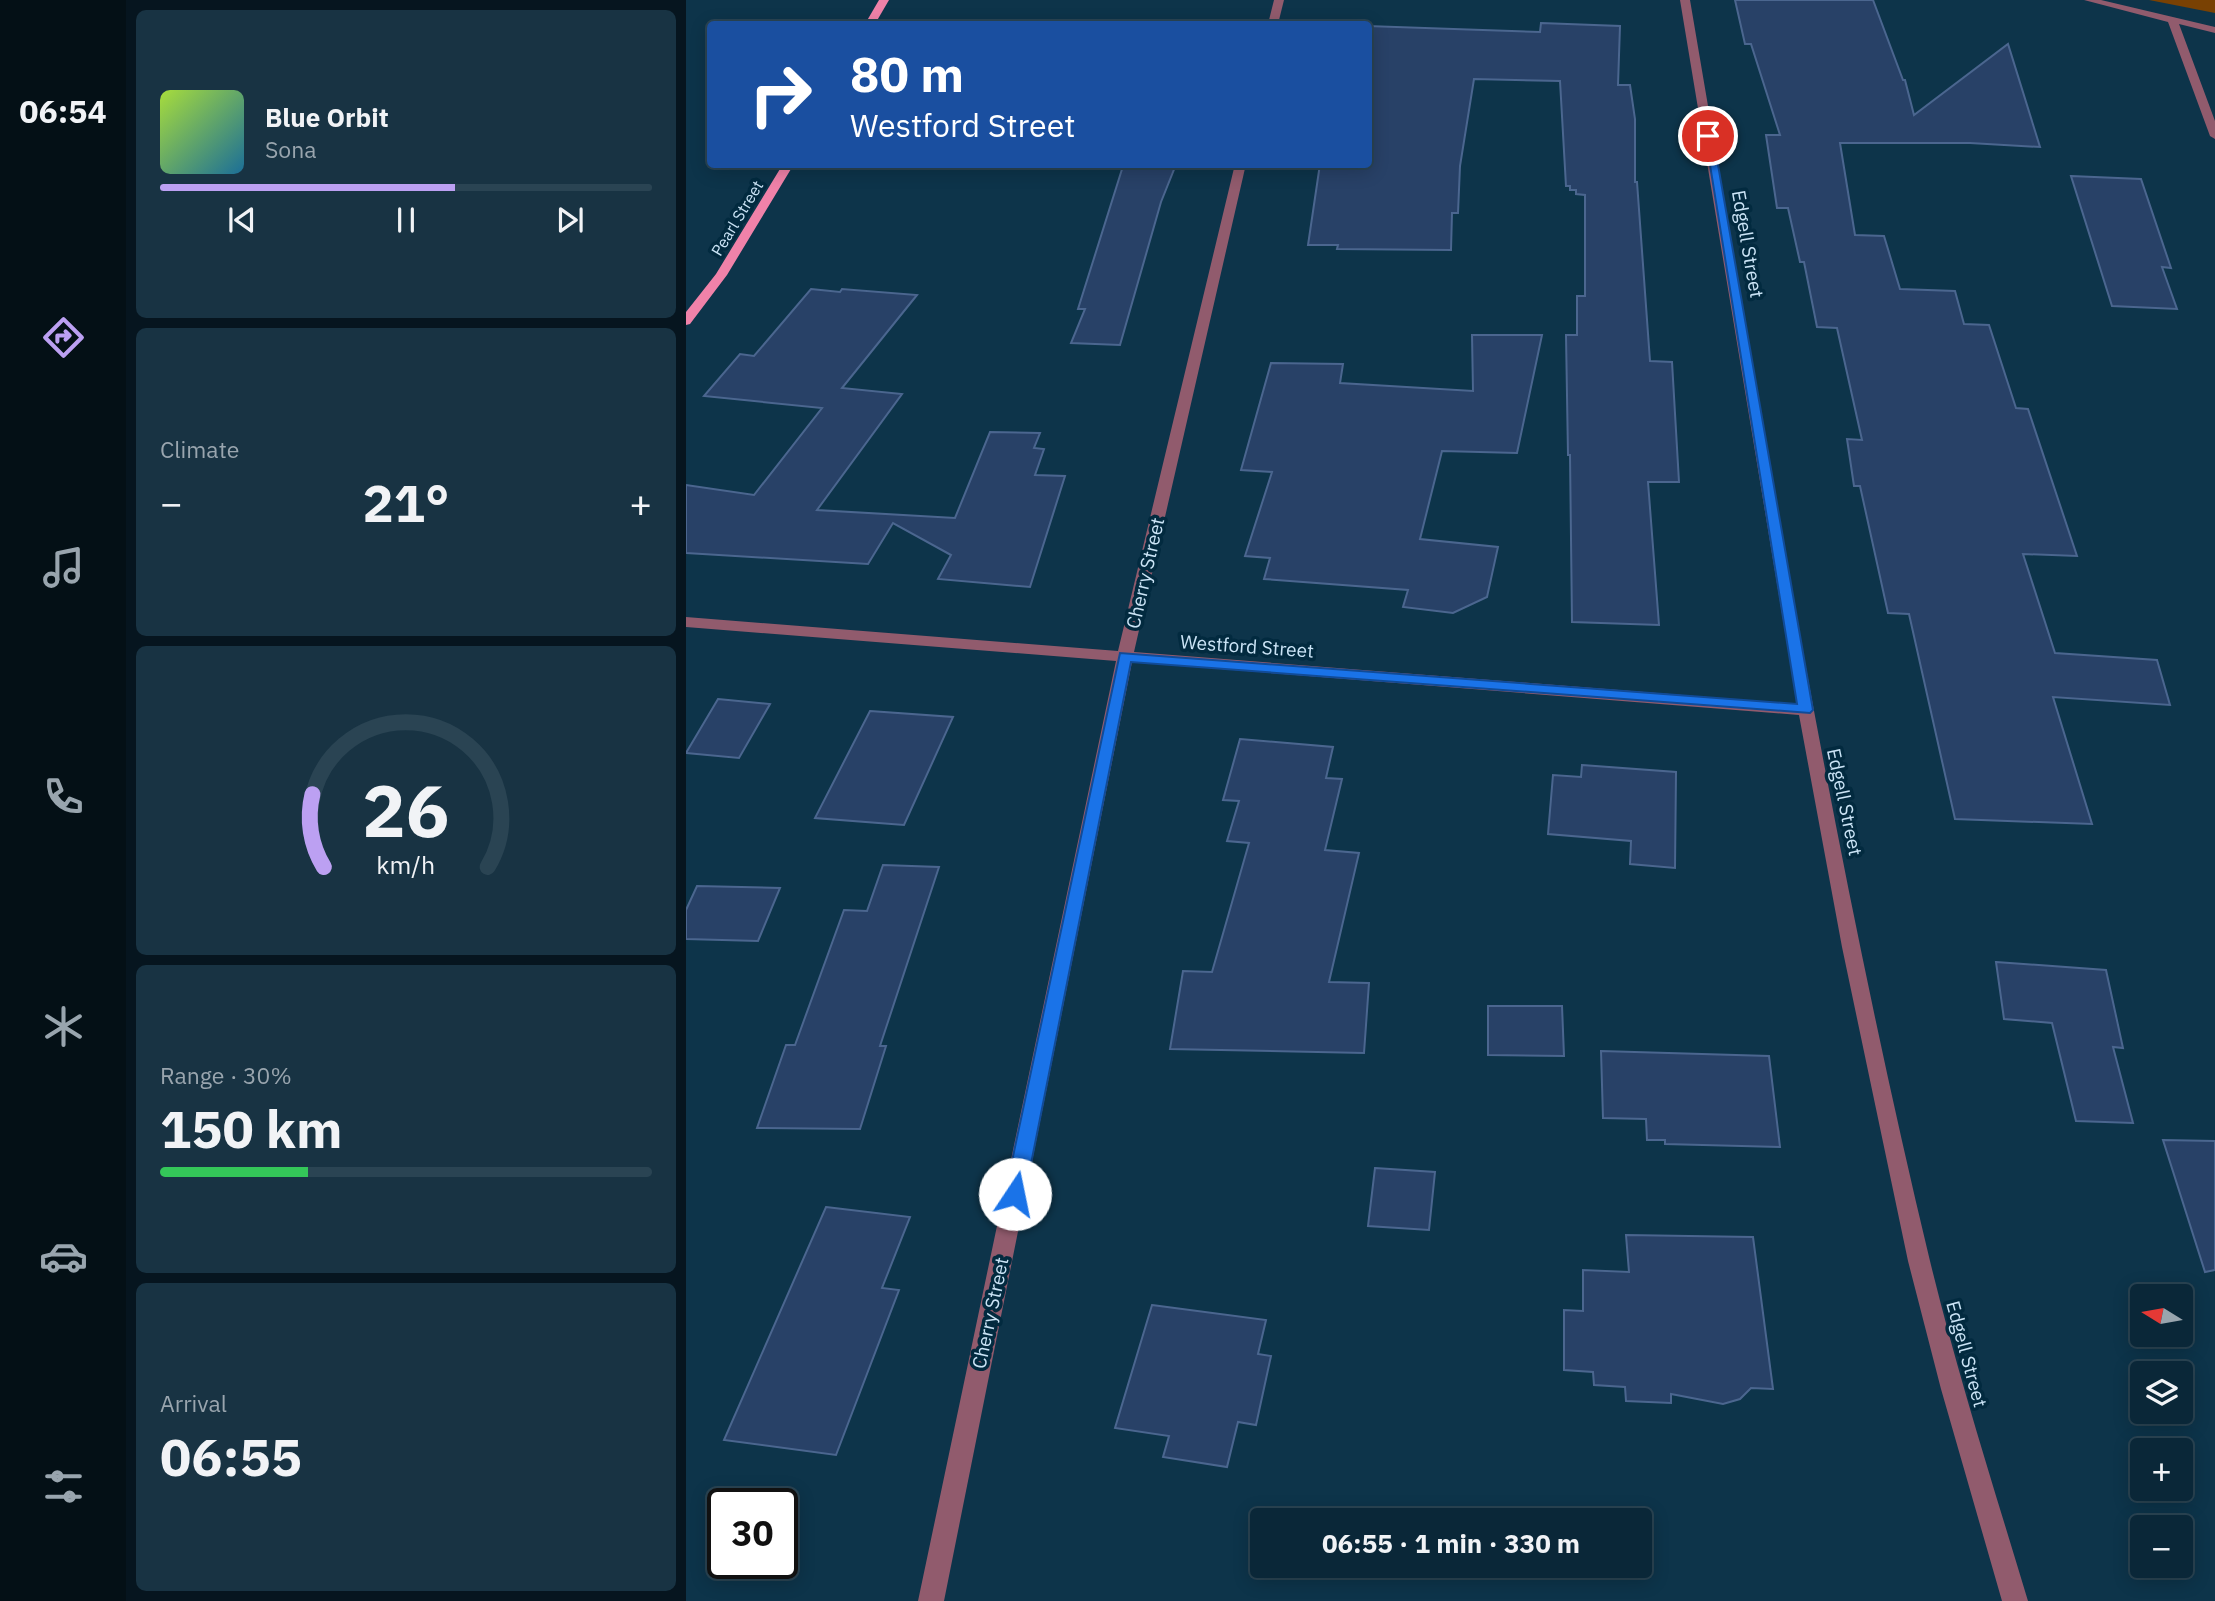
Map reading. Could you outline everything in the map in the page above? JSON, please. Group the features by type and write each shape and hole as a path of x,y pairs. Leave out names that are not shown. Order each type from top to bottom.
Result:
{"main road":[{"path":"872,21 884,0"},
{"name":"Pearl Street","path":"686,321 721,275 787,168"}],"street":[{"path":"1274,21 1279,0"},
{"name":"Edgell Street","path":"1685,0 1805,710 1920,1264 2015,1601"},
{"path":"2089,0 2215,30"},
{"path":"2173,21 2215,136"},
{"name":"Cherry Street","path":"931,1601 1125,657 1240,168"},
{"name":"Westford Street","path":"686,622 1805,710"}],"shaded area":[{"path":"2149,0 2215,0 2215,13"}],"building":[{"path":"1735,0 1873,0 1905,80 1914,115 2008,44 2040,147 1970,143 1840,143 1855,235 1884,236 1900,289 1955,291 1964,324 1989,325 2016,408 2028,409 2077,556 2023,554 2055,653 2157,660 2170,705 2053,697 2092,824 1955,819 1909,614 1888,613 1860,486 1854,486 1847,439 1862,440 1837,328 1817,327 1804,262 1800,262 1788,208 1777,208 1766,135 1780,135 1751,44 1745,44"},
{"path":"1541,23 1620,26 1618,85 1630,85 1635,119 1635,182 1650,361 1672,362 1679,482 1648,482 1659,625 1572,622 1566,335 1577,335 1577,296 1585,296 1585,195 1576,194 1576,190 1570,190 1570,186 1566,186 1560,81 1474,79 1460,166 1458,213 1452,213 1451,250 1337,249 1338,245 1308,245 1319,168 1372,168 1372,26 1540,32"},
{"path":"1122,168 1175,168 1161,202 1120,345 1071,343 1085,309 1078,309"},
{"path":"2071,176 2141,179 2171,268 2162,267 2177,309 2112,306"},
{"path":"811,289 917,295 842,388 902,394 817,510 955,518 990,432 1040,433 1034,448 1044,449 1035,475 1065,476 1030,587 938,579 951,555 893,523 868,564 686,553 686,485 754,495 822,408 704,396 740,354 754,356"},
{"path":"1472,335 1542,335 1517,453 1442,451 1420,539 1498,547 1487,597 1453,613 1403,607 1408,590 1264,579 1270,558 1245,556 1272,472 1241,470 1271,363 1343,364 1340,383 1473,391"},
{"path":"718,699 770,704 739,758 686,753"},
{"path":"870,711 953,717 904,825 815,818"},
{"path":"1240,739 1333,747 1326,778 1342,779 1325,850 1359,853 1329,982 1369,983 1364,1053 1170,1049 1183,971 1212,972 1249,843 1227,841 1239,801 1223,800"},
{"path":"1582,765 1676,772 1675,868 1630,864 1631,841 1548,834 1553,775 1581,777"},
{"path":"883,865 939,867 880,1046 886,1046 860,1129 757,1128 786,1045 795,1045 844,910 867,911"},
{"path":"697,886 780,888 758,941 686,939 686,910"},
{"path":"1996,962 2106,970 2123,1048 2113,1047 2133,1123 2076,1121 2052,1023 2004,1019"},
{"path":"1488,1006 1562,1006 1564,1056 1488,1055"},
{"path":"1601,1051 1769,1056 1780,1147 1665,1144 1665,1140 1647,1140 1646,1119 1603,1118"},
{"path":"2163,1140 2215,1141 2215,1270 2205,1272"},
{"path":"1375,1168 1435,1172 1429,1230 1368,1226"},
{"path":"826,1207 910,1217 882,1288 899,1290 836,1455 724,1440"},
{"path":"1626,1235 1753,1237 1773,1389 1751,1388 1740,1399 1723,1404 1671,1394 1671,1403 1626,1401 1625,1387 1594,1385 1593,1372 1564,1370 1564,1310 1583,1311 1583,1270 1629,1272"},
{"path":"1152,1305 1266,1320 1258,1354 1271,1356 1256,1425 1238,1422 1227,1467 1163,1457 1169,1436 1115,1428"}],"route":[{"path":"1015,1194 1125,657 1805,710 1708,136"}]}
